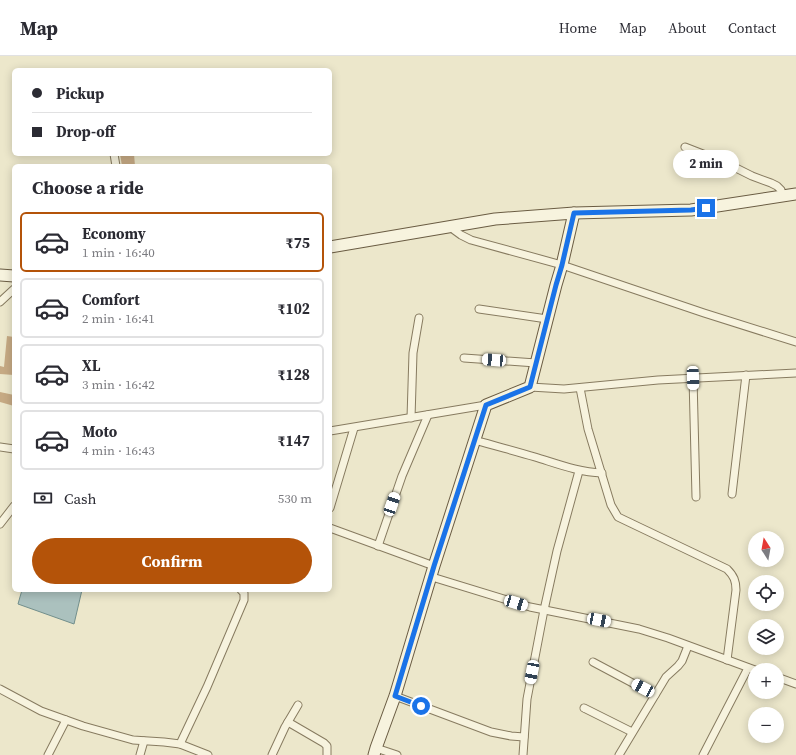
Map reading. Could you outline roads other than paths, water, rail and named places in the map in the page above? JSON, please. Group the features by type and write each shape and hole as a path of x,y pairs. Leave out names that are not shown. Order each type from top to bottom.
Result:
{"main road":[{"path":"332,247 495,219 574,213 691,210 796,194"},
{"path":"375,751 395,696 486,405 530,387 574,213"},
{"path":"0,275 12,276"}],"street":[{"path":"685,147 771,183 781,190 782,196"},
{"path":"450,227 471,240 562,265 704,313 796,342"},
{"path":"0,302 12,291"},
{"path":"479,309 547,319"},
{"path":"411,418 413,353 418,318"},
{"path":"464,358 536,363"},
{"path":"530,387 564,390 693,378 796,373"},
{"path":"732,494 746,375"},
{"path":"693,378 696,497"},
{"path":"580,388 588,429 611,505 618,517 728,569 732,574 736,582 736,590 727,660"},
{"path":"332,432 486,405"},
{"path":"378,546 402,476 428,415"},
{"path":"332,502 354,428"},
{"path":"475,440 579,471 602,473"},
{"path":"0,447 12,449"},
{"path":"523,755 527,699 544,610 557,551 579,471"},
{"path":"332,482 338,484"},
{"path":"0,524 12,509"},
{"path":"332,529 378,546 433,572 530,607 632,628 748,668"},
{"path":"180,744 207,687 244,600 243,592"},
{"path":"619,755 666,677 678,666 688,646"},
{"path":"593,662 655,695"},
{"path":"703,755 748,676"},
{"path":"784,680 796,684"},
{"path":"0,689 41,711 66,720 134,740 180,744 208,755"},
{"path":"395,696 491,732 524,737"},
{"path":"272,755 298,705"},
{"path":"584,708 632,732"},
{"path":"48,755 66,720"},
{"path":"288,722 324,743 327,746 327,755"},
{"path":"140,755 144,741"},
{"path":"375,751 397,755"}],"water":[{"path":"21,592 82,592 74,624 18,604"}]}
